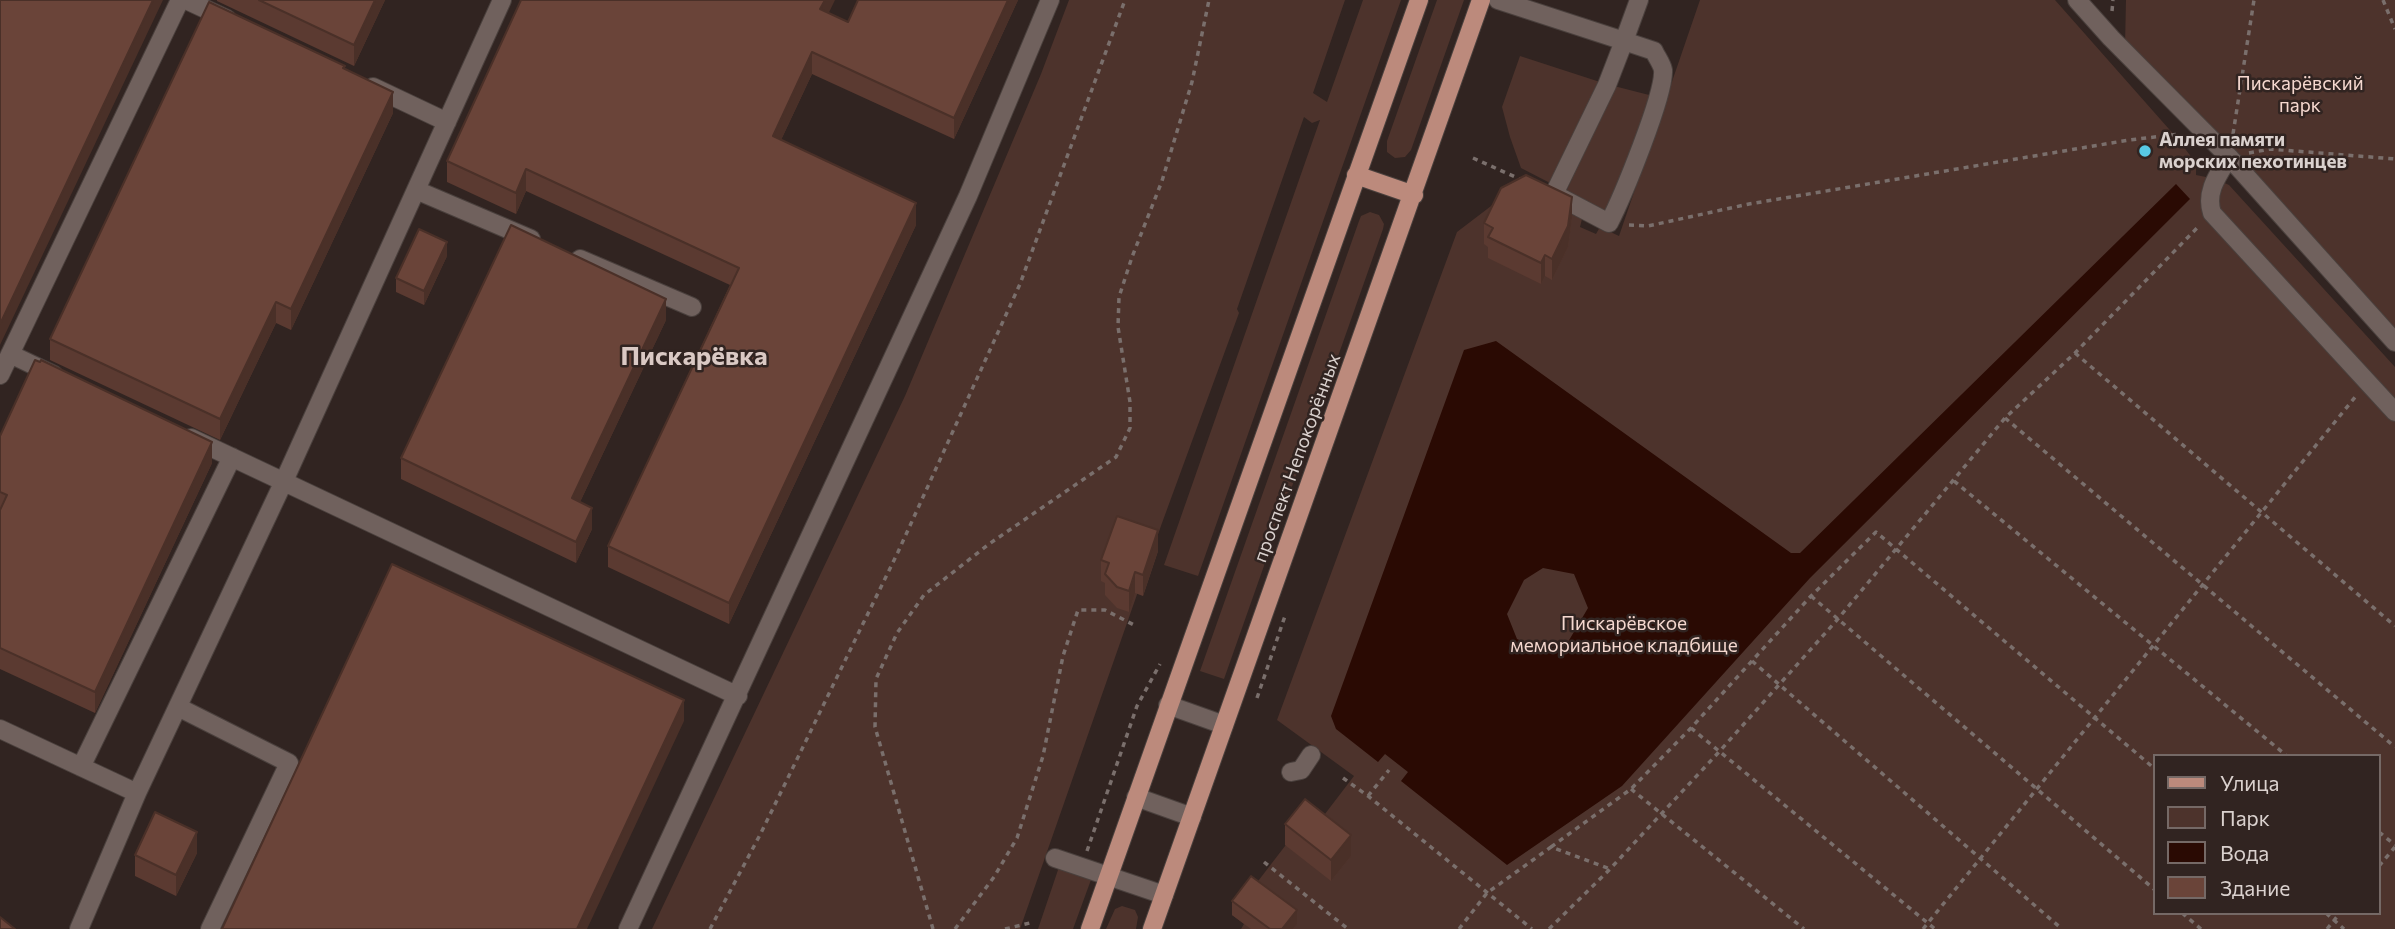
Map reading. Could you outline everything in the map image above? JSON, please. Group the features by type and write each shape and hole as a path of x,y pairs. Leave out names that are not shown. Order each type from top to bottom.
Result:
{"main road":[{"name":"проспект Непокорённых","path":"1090,929 1419,0"},
{"name":"проспект Непокорённых","path":"1152,929 1481,0"},
{"path":"1356,175 1414,195"}],"street":[{"path":"0,375 180,0"},
{"path":"186,0 247,28"},
{"path":"79,929 137,793 284,481 502,0"},
{"path":"628,929 968,196 1050,0"},
{"path":"1498,0 1624,41 1654,51 1663,69 1660,93 1609,223 1554,194 1607,85 1624,41 1639,0"},
{"path":"2077,0 2110,38 2229,157 2395,342"},
{"path":"356,79 447,122"},
{"path":"2229,157 2209,198 2211,213 2395,412"},
{"path":"416,190 542,243"},
{"path":"567,254 692,307"},
{"path":"10,354 71,383"},
{"path":"170,429 738,696"},
{"path":"82,767 232,457"},
{"path":"1168,705 1224,725"},
{"path":"178,707 289,763 210,929"},
{"path":"0,729 137,793"},
{"path":"1291,772 1301,770 1311,755"},
{"path":"1136,797 1192,817"},
{"path":"1055,858 1164,895"}],"path":[{"path":"710,929 761,833 892,564 1020,284 1125,0"},
{"path":"933,929 875,727 876,679 897,633 925,596 989,544 1116,457 1130,428 1130,401 1118,327 1119,297 1169,157 1192,82 1209,0"},
{"path":"2254,0 2229,157 2270,149 2395,159"},
{"path":"2383,0 2395,29"},
{"path":"1609,223 1648,226 1749,204 2129,140 2177,133 2188,138"},
{"path":"1473,158 1554,194"},
{"path":"1549,929 1610,869 1837,620 2006,418 2075,354 2211,213"},
{"path":"2075,354 2395,626"},
{"path":"1923,929 2368,382"},
{"path":"2006,418 2395,747"},
{"path":"1954,481 2285,754"},
{"path":"1459,929 1488,893 1631,789 1691,728 1811,596 1876,532 2154,768"},
{"path":"1811,596 2154,889"},
{"path":"955,929 994,877 1017,838 1043,756 1063,656 1078,610 1105,610 1136,626"},
{"path":"1257,698 1285,616"},
{"path":"1752,662 2062,929"},
{"path":"1081,867 1137,706 1160,664"},
{"path":"1691,728 1718,753 1935,929"},
{"path":"1368,796 1389,770"},
{"path":"1343,779 1368,796 1532,929"},
{"path":"1631,789 1804,929"},
{"path":"2381,834 2395,846 2381,864"},
{"path":"1551,847 1610,869"},
{"path":"1264,862 1348,929"},
{"path":"2184,915 2201,929"},
{"path":"2328,915 2344,929"},
{"path":"2327,929 2338,915"},
{"path":"1005,929 1034,922"}],"green space":[{"path":"1069,0 1345,0 1313,93 1327,102 1363,0 1401,0 1198,576 1164,565 1320,120 1312,123 1304,117 1237,309 1239,313 1162,523 1020,929 652,929 905,396 1041,74"},
{"path":"1437,0 1464,0 1411,150 1405,157 1395,158 1387,152 1387,141"},
{"name":"Пискарёвское мемориальное кладбище","path":"1700,0 2055,0 2176,137 2196,163 2196,175 2229,185 2395,367 2395,929 1241,929 1244,924 1232,915 1305,820 1315,827 1354,776 1277,720 1457,232 1516,187 1582,219 1580,227 1596,234 1600,227 1619,236"},
{"name":"Пискарёвский парк","path":"2126,0 2395,0 2395,334 2125,46"},
{"path":"1520,56 1600,82 1552,184 1521,168 1502,107"},
{"path":"1614,86 1653,96 1607,210 1597,210 1565,194"},
{"path":"1370,212 1379,215 1384,224 1383,229 1224,679 1200,671 1359,221 1361,216"},
{"path":"1059,867 1092,877 1073,929 1038,929"},
{"path":"1122,906 1135,910 1138,917 1136,929 1106,929 1115,909"}],"water":[{"path":"2176,184 2190,199 1810,578 1622,786 1507,865 1401,781 1408,772 1385,754 1378,762 1336,729 1331,716 1464,350 1496,341 1791,553 1800,553","holes":["1543,568 1574,574 1588,608 1568,642 1542,650 1517,639 1507,614 1524,580"]}],"building":[{"path":"0,0 153,0 0,324"},
{"path":"259,0 375,0 354,45"},
{"path":"521,0 825,0 820,9 848,22 858,0 1008,0 954,118 812,52 773,136 916,203 729,603 608,546 739,268 526,169 516,193 447,161"},
{"path":"209,2 345,66 343,68 393,92 291,309 276,302 220,419 50,339"},
{"path":"1526,175 1572,197 1568,226 1552,259 1545,255 1541,263 1488,237 1493,228 1484,223 1501,188"},
{"path":"511,225 666,299 572,498 592,508 576,542 401,458"},
{"path":"419,229 447,242 424,291 396,278"},
{"path":"35,360 41,360 212,442 95,692 0,648 0,510 7,495 0,492 0,436"},
{"path":"1117,516 1158,530 1143,575 1135,572 1129,591 1117,587 1105,574 1109,563 1101,560"},
{"path":"392,564 684,700 577,929 222,929"},
{"path":"1305,799 1351,835 1331,860 1285,824"},
{"path":"155,812 197,832 176,875 135,855"},
{"path":"1251,876 1297,910 1282,929 1270,929 1232,901"},
{"path":"0,917 15,929 0,929"}],"place":[{"name":"Аллея памяти морских пехотинцев","path":"2145,151"}],"district":[{"name":"Пискарёвка","path":"694,356"}]}
